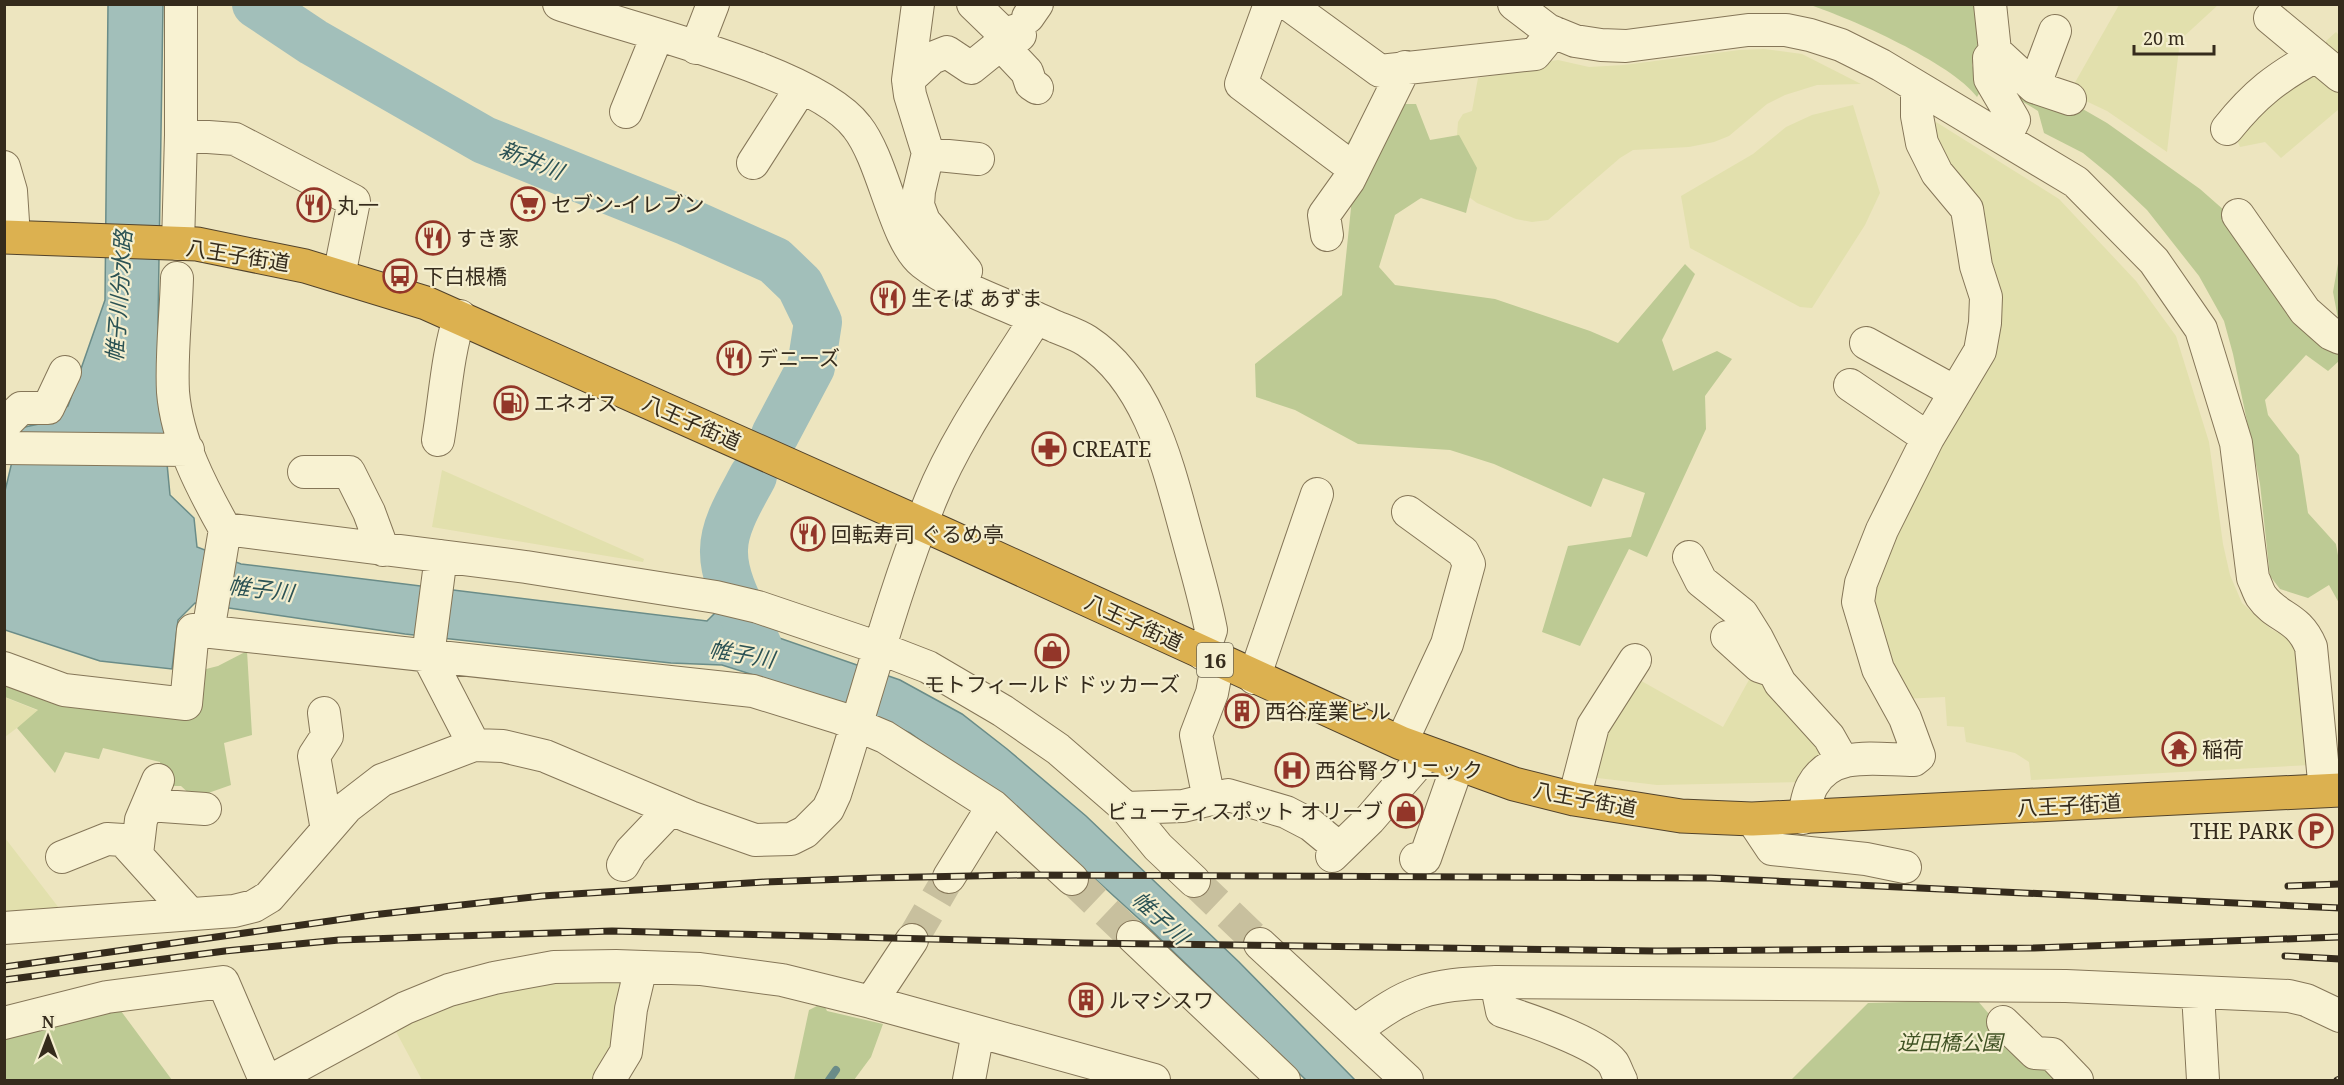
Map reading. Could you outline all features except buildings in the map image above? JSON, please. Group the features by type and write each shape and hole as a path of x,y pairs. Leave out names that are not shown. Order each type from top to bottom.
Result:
{"highway":[{"name":"八王子街道","path":"9,237 197,244 250,254 339,276 460,316 1254,678 1414,748 1515,784 1574,799 1681,816 1752,819 2332,790"}],"street":[{"path":"170,244 181,135 181,4"},
{"path":"696,48 712,4"},
{"path":"918,4 908,80 910,95 928,154 918,190 918,205 924,221 966,271 961,285"},
{"path":"973,4 1023,18"},
{"path":"1270,4 1241,84 1353,168"},
{"path":"1288,4 1380,71 1535,54 1553,32"},
{"path":"1514,4 1523,13 1553,32 1592,44 1626,46 1764,17 1786,30 1841,45 2005,138 2076,182 2154,261 2201,329 2236,443 2253,578 2262,597 2295,621 2305,633 2311,647 2327,664 2332,790"},
{"path":"1990,4 1995,51 2034,87 2070,99"},
{"path":"562,5 750,65 801,88 837,108 857,126 874,157 908,245 921,262 946,279 1087,341 1114,365 1139,400 1166,460 1209,616 1212,630 1210,657 1212,693 1196,735 1209,799"},
{"path":"908,80 932,58 947,52 971,68 997,47 1023,18"},
{"path":"1023,18 1017,30 1020,35 1013,41 1010,54 1027,72 1031,84 1036,88"},
{"path":"2270,18 2340,76"},
{"path":"2034,87 2055,31"},
{"path":"626,112 657,36"},
{"path":"1995,51 1989,58 1990,80 2014,120 2005,138"},
{"path":"2227,129 2252,99 2286,72 2316,56"},
{"path":"1327,235 1324,215 1349,180 1405,67"},
{"path":"1803,818 1812,786 1830,765 1842,760 1914,760 1919,756 1905,717 1878,669 1858,602 1861,583 1882,530 1928,438 1980,351 1985,323 1986,297 1976,266 1967,209 1937,173 1922,143 1917,116 1917,87"},
{"path":"753,163 801,88"},
{"path":"181,135 235,139 354,201 339,276"},
{"path":"928,154 978,159"},
{"path":"4,167 11,191 9,237"},
{"path":"2238,215 2305,311 2331,334 2340,338"},
{"path":"209,626 224,533 203,489 181,451 173,393 182,277 190,412 237,513 254,520 377,545 441,562 716,597 758,607 877,653 928,667 1003,711 1058,749 1126,808 1158,846 1194,881"},
{"path":"438,440 451,359 450,345 460,316"},
{"path":"4,928 234,911 254,906 282,884 347,807 382,780 474,746 503,746 545,756 671,809 755,840 791,839 811,828 828,809 858,722 877,653 932,498 974,417 1036,318"},
{"path":"1866,343 1955,392"},
{"path":"4,425 21,408 48,408 65,372"},
{"path":"1850,385 1928,438"},
{"path":"4,448 181,451"},
{"path":"304,472 349,472 364,501 377,545"},
{"path":"1254,678 1317,494"},
{"path":"1126,808 1183,806 1228,795 1286,812 1311,825 1336,852 1370,819 1414,748 1447,645 1469,564 1463,552 1407,512"},
{"path":"224,533 377,545"},
{"path":"1689,556 1701,581 1742,614 1780,683 1828,737 1842,760"},
{"path":"441,562 429,650 474,746"},
{"path":"4,668 64,690 186,704 193,630 209,626 361,649 429,650 753,691 858,722 885,737 993,806 1072,879"},
{"path":"1727,637 1759,666 1774,671"},
{"path":"1574,799 1593,726 1635,660"},
{"path":"324,713 327,736 314,756 327,830"},
{"path":"1416,859 1425,858 1458,764"},
{"path":"136,854 141,820 153,793 204,809"},
{"path":"949,877 993,806"},
{"path":"623,865 631,851 671,809"},
{"path":"1752,819 1772,849 1866,859 1905,867"},
{"path":"62,857 107,839 123,840 189,913"},
{"path":"1133,938 1284,1080"},
{"path":"871,1002 912,940"},
{"path":"1260,944 1407,1080"},
{"path":"272,1080 405,1008 449,990 494,978 554,967 700,969 782,980 871,1002 1154,1080"},
{"path":"609,1080 626,1052 631,1009 641,967"},
{"path":"4,1023 107,997 223,982 265,1080"},
{"path":"1355,1031 1394,1002 1427,988 1496,982 1988,1003 2198,993 2289,996 2306,1000 2340,1016"},
{"path":"1496,982 1502,1011 1541,1024 1595,1050 1612,1062 1621,1080"},
{"path":"2198,993 2203,1080"},
{"path":"1988,1003 2035,1053 2052,1054 2077,1080"},
{"path":"969,1080 978,1032"}],"shaded area":[{"path":"2119,5 2218,5 2180,40 2167,152 2107,111 2069,93"},
{"path":"2336,32 2339,35 2339,71 2327,59 2326,41"},
{"path":"1764,49 1802,54 1861,84 1817,85 1785,95 1767,104 1729,136 1714,142 1689,147 1633,150 1620,158 1548,220 1532,222 1516,219 1477,203 1453,185 1458,122 1463,114 1472,111 1478,78 1498,75 1500,68 1558,60 1589,67 1624,65 1739,50"},
{"path":"2313,71 2339,94 2339,109 2281,158 2265,142 2240,147 2232,128"},
{"path":"1853,105 1880,193 1865,225 1812,308 1800,307 1690,248 1681,196 1753,154 1786,127 1812,115"},
{"path":"1936,122 2059,199 2136,281 2176,336 2209,442 2223,544 2230,575 2242,603 2271,629 2285,636 2294,648 2303,689 2311,765 2031,780 2029,762 2015,753 1966,742 1964,727 1947,726 1945,697 1902,699 1864,581 1991,325 1926,137"},
{"path":"442,470 644,559 643,562 432,527"},
{"path":"1756,667 1827,746 1804,782 1657,785 1589,777 1629,674 1723,727"},
{"path":"4,697 39,711 5,737 4,737"},
{"path":"5,838 59,908 5,913"},
{"path":"578,979 623,979 620,1049 602,1080 422,1080 394,1028 483,995 531,984"}],"green space":[{"path":"1810,5 1976,5 1980,41 1972,65 1981,90 1977,97 1946,70 1924,56 1874,31"},
{"path":"2014,91 2081,108 2107,123 2200,189 2225,211 2339,342 2339,361 2328,371 2306,355 2265,400 2268,415 2299,455 2308,513 2336,544 2339,561 2339,603 2329,585 2308,598 2280,589 2270,576 2260,484 2233,354 2224,321 2199,276 2147,210 2083,153 2044,133 2038,111 2015,97"},
{"path":"1377,104 1416,104 1430,140 1459,135 1477,168 1466,213 1421,198 1395,215 1379,267 1395,285 1495,299 1590,331 1618,343 1685,264 1695,274 1662,340 1673,371 1717,351 1732,359 1705,396 1706,429 1647,557 1629,549 1580,646 1542,632 1568,546 1631,537 1645,493 1603,478 1591,507 1494,464 1450,450 1358,444 1295,410 1256,397 1255,364 1342,295 1351,208 1342,172 1344,147"},
{"path":"2339,258 2339,324 2333,292"},
{"path":"247,651 252,735 224,743 231,785 194,798 181,786 163,786 160,762 103,748 99,759 65,752 55,773 17,728 38,710 5,697 4,679 152,711 194,672 218,666"},
{"name":"逆田橋公園","path":"1977,1000 2025,1056 2061,1080 1791,1080 1868,1003"},
{"path":"823,1003 827,1011 883,1024 871,1057 854,1080 794,1080 809,1010"},
{"path":"118,1007 172,1080 5,1080 4,1034"}],"water":[{"path":"108,5 163,5 158,323 164,432 170,495 194,518 197,547 241,564 707,621 719,609 761,618 762,632 900,680 962,714 1086,816 1239,962 1355,1080 1306,1080 1149,928 1037,826 910,733 840,702 722,665 671,663 405,634 195,603 178,620 172,669 100,661 5,630 5,491 20,428 39,424 68,406 105,300"}],"waterway":[{"name":"新井川","path":"256,4 313,42 484,140 688,222 775,261 800,285 818,322 811,367 775,435"},
{"name":"新井川","path":"753,476 730,521 724,550 731,587 758,646"},
{"path":"829,1080 836,1070"}],"tunnel":[{"path":"912,940 949,877"},
{"path":"1072,879 1133,937"},
{"path":"1194,881 1260,944"}],"railway":[{"path":"4,967 372,915 542,896 765,882 873,878 1023,875 1711,878 2340,908"},
{"path":"2288,886 2340,884"},
{"path":"4,980 225,951 339,940 612,931 1084,943 1657,951 2034,948 2340,937"},
{"path":"2285,956 2340,959"}],"place":[{"name":"セブン-イレブン","path":"528,204"},
{"name":"丸一","path":"314,205"},
{"name":"すき家","path":"433,238"},
{"name":"下白根橋","path":"400,276"},
{"name":"生そば あずま","path":"888,298"},
{"name":"デニーズ","path":"734,358"},
{"name":"エネオス","path":"511,403"},
{"name":"CREATE","path":"1049,449"},
{"name":"回転寿司 ぐるめ亭","path":"808,534"},
{"name":"モトフィールド ドッカーズ","path":"1052,651"},
{"name":"西谷産業ビル","path":"1242,711"},
{"name":"稲荷","path":"2179,749"},
{"name":"西谷腎クリニック","path":"1292,770"},
{"name":"ビューティスポット オリーブ","path":"1406,811"},
{"name":"THE PARK","path":"2316,831"},
{"name":"ルマシスワ","path":"1086,1000"}],"water label":[{"name":"帷子川分水路","path":"118,296"},
{"name":"帷子川","path":"261,588"},
{"name":"帷子川","path":"742,653"},
{"name":"帷子川","path":"1161,917"}]}
